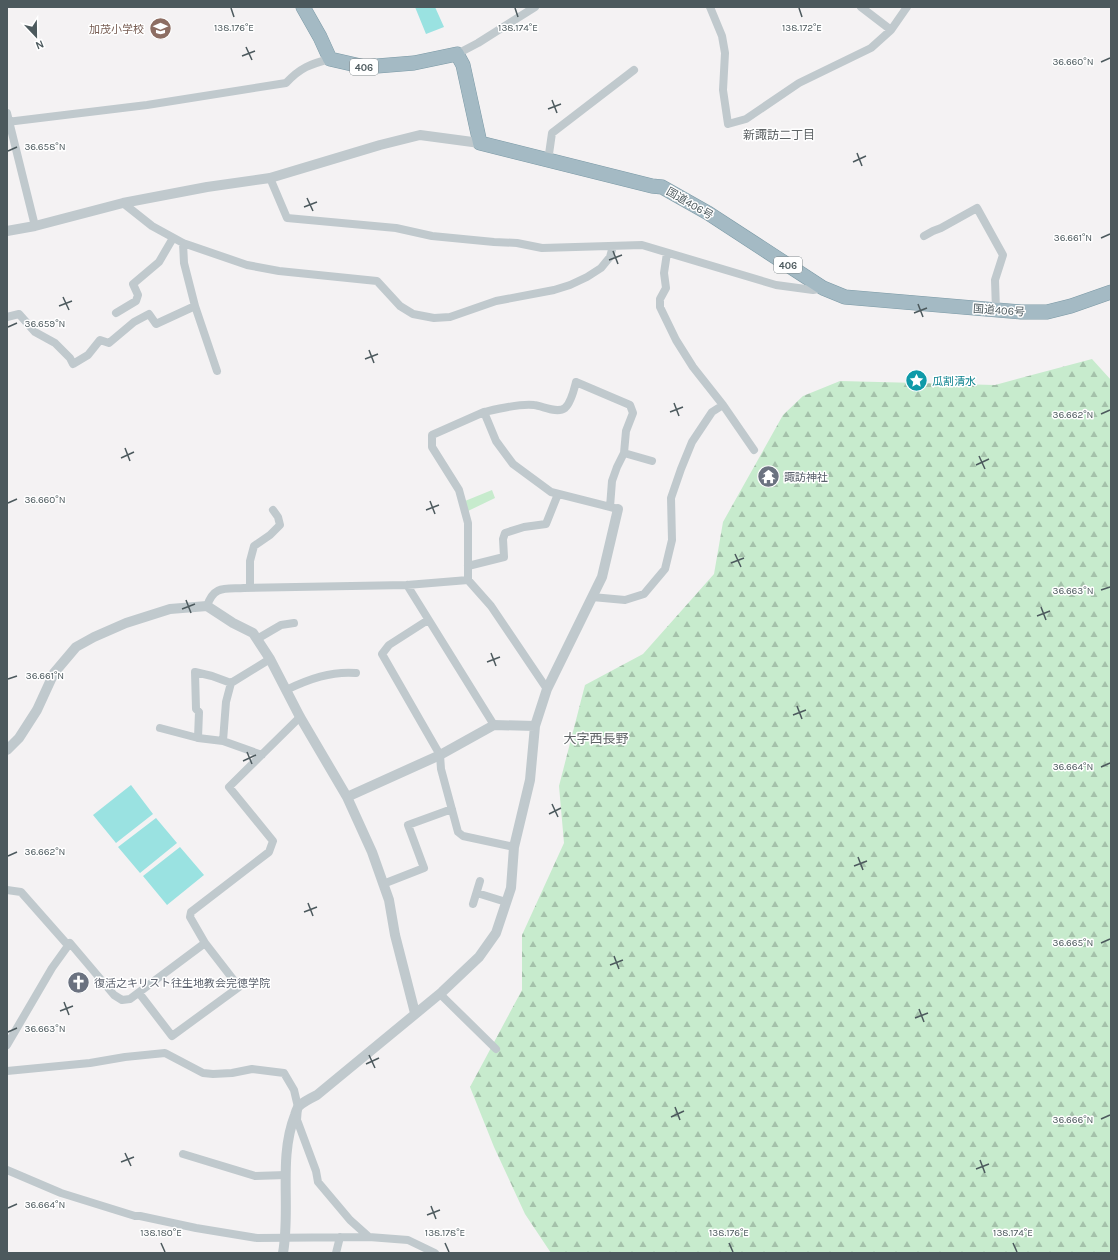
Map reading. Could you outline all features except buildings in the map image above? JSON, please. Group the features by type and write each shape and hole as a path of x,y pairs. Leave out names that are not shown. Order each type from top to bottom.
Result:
{"highway":[{"path":"303,7 320,37 330,59"},
{"path":"457,54 462,65 480,144"},
{"name":"406","path":"330,59 365,67 414,63 457,54"},
{"name":"国道406号","path":"480,144 662,187 708,213 823,288 845,297 1021,312 1047,312 1071,306 1111,292"}],"street":[{"path":"457,54 478,43 535,7"},
{"path":"710,7 722,36 725,53 723,90 728,124 746,119 799,83 871,48 891,30 907,7"},
{"path":"861,7 891,30"},
{"path":"8,122 147,105 286,83 296,72 313,64 330,59"},
{"path":"548,161 552,133 634,70"},
{"path":"7,113 35,226"},
{"path":"7,231 35,226 123,203 207,187 270,178 379,145 420,135 480,144"},
{"path":"270,178 287,218 388,227 432,236 517,243 542,248 642,245 776,285 813,290 823,288"},
{"path":"123,203 152,226 173,238 212,254 247,265 279,271 377,281 400,306 413,314 434,318 450,318 496,301 554,290 570,285 601,268 610,257 613,246"},
{"path":"924,236 977,208 1003,255 995,280 996,310"},
{"path":"116,313 136,301 138,295 133,284 159,262 173,238"},
{"path":"184,243 184,263 195,306 217,371"},
{"path":"667,253 664,273 666,288 660,299 660,307 676,340 754,450"},
{"path":"7,317 19,314 35,332 55,343 70,358 73,364 88,355 100,340 109,343 134,322 149,314 156,324 195,306"},
{"path":"283,1253 286,1237 286,1175 290,1127 298,1107 317,1095 440,994 479,957 496,932 511,888 514,847 530,780 536,726 547,689 602,577 614,508 612,481 624,453 626,432 633,413 630,406 576,382 569,404 564,409 557,410 527,404 497,409 484,412 432,435 432,447 459,490 468,523 468,580 491,606 547,689"},
{"path":"592,597 625,600 644,594 665,569 672,540 672,498 681,469 692,442 712,412 723,405"},
{"path":"484,412 496,441 513,464 551,492 614,508"},
{"path":"624,453 652,461"},
{"path":"468,566 504,557 503,539 505,533 546,524 558,494"},
{"path":"250,588 250,561 254,546 270,535 280,525 278,517 273,510"},
{"path":"207,606 210,598 218,589 407,585 468,580"},
{"path":"407,585 494,725"},
{"path":"7,750 19,738 37,710 54,673 76,647 109,630 170,609 207,606 233,623 254,633 270,659 300,717 347,797 372,852 390,900 395,935 415,1014"},
{"path":"428,620 389,646 382,654 440,755 441,769 458,832 463,836 514,847"},
{"path":"257,639 281,625 294,623"},
{"path":"223,741 226,702 231,683 270,659"},
{"path":"198,738 199,712 196,709 195,672 231,683"},
{"path":"286,690 306,680 322,676 342,672 356,673"},
{"path":"139,993 172,1036 239,987 205,942 190,918 191,912 269,852 273,841 229,787 300,717"},
{"path":"347,797 440,755 494,725 536,726"},
{"path":"160,728 198,738 223,741 262,755"},
{"path":"383,884 424,868 408,825 452,809"},
{"path":"473,904 480,881"},
{"path":"7,890 21,892 66,943 70,943 114,995 122,1000 130,999 139,993 205,942"},
{"path":"477,893 506,902"},
{"path":"7,1045 52,968 70,943"},
{"path":"440,994 496,1049"},
{"path":"7,1071 90,1063 125,1057 165,1053 203,1073 232,1073 252,1069 284,1073 294,1090 298,1107 297,1120 316,1171 318,1182 350,1220 369,1237"},
{"path":"183,1154 255,1176 286,1175"},
{"path":"7,1170 61,1193 135,1216 196,1228 257,1238 369,1237 408,1240 435,1253"},
{"path":"336,1253 340,1237"}],"green space":[{"path":"1092,359 1111,380 1111,1253 551,1253 525,1214 494,1147 470,1087 522,990 522,935 564,843 559,786 585,685 643,654 714,574 723,522 783,415 803,396 840,381 995,385"},
{"path":"492,490 495,498 468,511 465,501"}],"water":[{"path":"415,7 435,7 444,27 426,34"},
{"path":"131,785 153,814 116,843 93,815"},
{"path":"156,818 177,843 140,873 118,847"},
{"path":"180,847 204,875 167,905 143,876"}],"place":[{"name":"加茂小学校","path":"160,29"},
{"name":"瓜割清水","path":"917,381"},
{"name":"諏訪神社","path":"768,477"},
{"name":"復活之キリスト往生地教会完徳学院","path":"79,983"}],"district":[{"name":"新諏訪二丁目","path":"779,135"},
{"name":"大字西長野","path":"596,738"}]}
